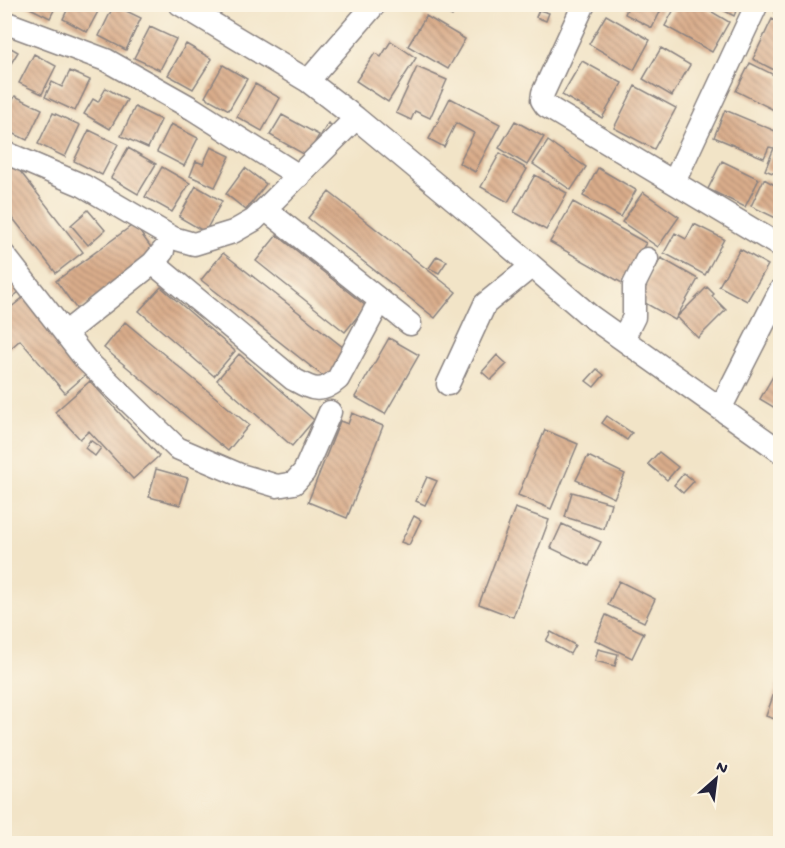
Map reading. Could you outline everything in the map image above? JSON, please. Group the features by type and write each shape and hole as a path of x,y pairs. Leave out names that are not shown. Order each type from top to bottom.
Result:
{"street":[{"path":"180,4 308,81 356,118 590,316 780,451"},
{"path":"308,81 375,4"},
{"path":"584,4 543,93 542,100 546,106 780,246"},
{"path":"674,182 758,4"},
{"path":"4,22 106,60 193,109 298,176"},
{"path":"4,152 84,186 173,238 194,244 232,232 254,220 356,118"},
{"path":"265,209 410,324"},
{"path":"65,333 153,263 173,238"},
{"path":"4,255 86,360 177,448 240,475 277,486 294,483 304,472 330,412"},
{"path":"623,339 634,317 634,285 647,259"},
{"path":"153,263 293,379 312,389 328,388 338,380 380,301"},
{"path":"448,384 485,304 532,266"},
{"path":"721,407 780,291"}],"building":[{"path":"22,4 57,4 50,18"},
{"path":"70,4 102,4 87,32 63,19"},
{"path":"629,4 664,4 652,28 625,14"},
{"path":"677,4 699,4 729,22 712,52 665,26"},
{"path":"712,4 739,4 734,16"},
{"path":"780,4 780,16 775,13"},
{"path":"114,5 141,18 126,50 99,36"},
{"path":"433,5 459,5 452,16"},
{"path":"539,10 549,13 546,21 536,17"},
{"path":"606,15 650,40 634,70 589,44"},
{"path":"426,16 465,39 448,69 408,46"},
{"path":"772,19 780,23 780,73 753,59"},
{"path":"150,27 176,39 160,70 134,58"},
{"path":"391,41 416,58 388,102 356,81 375,53 381,57"},
{"path":"4,44 18,52 4,75"},
{"path":"186,44 212,59 193,89 168,75"},
{"path":"661,48 690,65 672,96 643,79"},
{"path":"34,54 56,66 42,94 19,83"},
{"path":"582,61 622,83 602,118 562,95"},
{"path":"750,63 780,78 780,113 736,91"},
{"path":"223,65 247,79 229,110 205,97"},
{"path":"417,67 447,80 430,118 415,111 411,120 396,113"},
{"path":"70,71 90,80 75,111 45,97 52,82 62,87"},
{"path":"255,84 280,98 262,131 237,117"},
{"path":"635,86 676,108 654,149 614,128"},
{"path":"106,88 127,100 110,129 84,114 93,99 98,102"},
{"path":"15,96 42,109 27,140 4,129 4,118"},
{"path":"450,98 500,124 475,172 459,163 474,133 456,123 444,147 429,139"},
{"path":"135,107 161,120 148,148 121,136"},
{"path":"725,110 780,133 780,176 765,170 774,148 769,147 764,158 714,137"},
{"path":"53,113 80,125 65,157 38,144"},
{"path":"282,115 319,135 307,156 270,135"},
{"path":"515,121 544,137 527,165 499,148"},
{"path":"328,123 339,130 317,142"},
{"path":"171,124 198,138 184,166 157,152"},
{"path":"89,130 118,144 102,175 74,161"},
{"path":"548,141 586,167 571,190 533,164"},
{"path":"211,147 230,156 215,187 190,176 196,161 203,164"},
{"path":"128,148 156,164 138,194 111,178"},
{"path":"500,153 527,169 508,202 481,187"},
{"path":"12,161 83,252 56,273 4,207 4,167"},
{"path":"722,161 759,179 745,207 708,189"},
{"path":"162,167 190,183 172,212 145,197"},
{"path":"245,168 266,184 246,210 226,194"},
{"path":"598,168 636,190 621,217 583,196"},
{"path":"535,175 567,193 546,230 514,212"},
{"path":"764,179 780,188 780,220 751,206"},
{"path":"196,186 222,201 205,232 179,217"},
{"path":"329,192 456,292 435,318 308,218"},
{"path":"643,192 679,217 658,247 622,222"},
{"path":"573,202 646,243 622,283 550,242"},
{"path":"88,210 105,230 88,245 71,225"},
{"path":"134,224 156,254 78,311 56,281"},
{"path":"694,224 724,239 705,275 664,253 675,233 686,239"},
{"path":"277,235 366,306 345,332 256,261"},
{"path":"740,249 768,265 747,301 719,286"},
{"path":"223,253 349,352 328,380 201,280"},
{"path":"437,256 447,261 439,273 429,268"},
{"path":"661,258 698,279 675,320 638,299"},
{"path":"4,265 24,288 4,304"},
{"path":"161,287 235,351 214,376 139,311"},
{"path":"707,287 714,294 712,296 726,310 698,338 677,317"},
{"path":"25,296 90,371 65,393 20,340 10,349 4,343 4,313"},
{"path":"125,322 249,425 228,451 104,348"},
{"path":"389,338 419,355 385,414 355,397"},
{"path":"239,354 314,420 292,446 217,380"},
{"path":"497,355 507,364 491,380 482,372"},
{"path":"597,369 604,375 594,387 586,381"},
{"path":"776,371 780,374 780,411 760,399"},
{"path":"90,381 159,456 133,479 89,431 80,439 55,412"},
{"path":"352,413 383,426 347,518 308,502 340,421 348,424"},
{"path":"607,416 632,433 627,440 602,423"},
{"path":"545,430 578,444 551,509 518,495"},
{"path":"90,440 101,448 95,456 85,448"},
{"path":"659,452 678,467 667,480 648,464"},
{"path":"588,456 625,474 614,498 576,480"},
{"path":"156,469 188,478 180,505 149,497"},
{"path":"684,473 694,481 683,493 674,485"},
{"path":"427,477 437,481 425,505 416,501"},
{"path":"572,492 611,503 604,529 565,517"},
{"path":"515,508 549,520 513,617 479,604"},
{"path":"414,516 421,520 409,545 401,542"},
{"path":"562,524 601,542 589,566 551,548"},
{"path":"619,581 655,599 644,622 608,605"},
{"path":"606,615 644,633 632,658 595,640"},
{"path":"551,632 575,645 570,654 546,641"},
{"path":"598,649 618,654 615,666 595,661"},
{"path":"780,676 780,721 766,716"}]}
